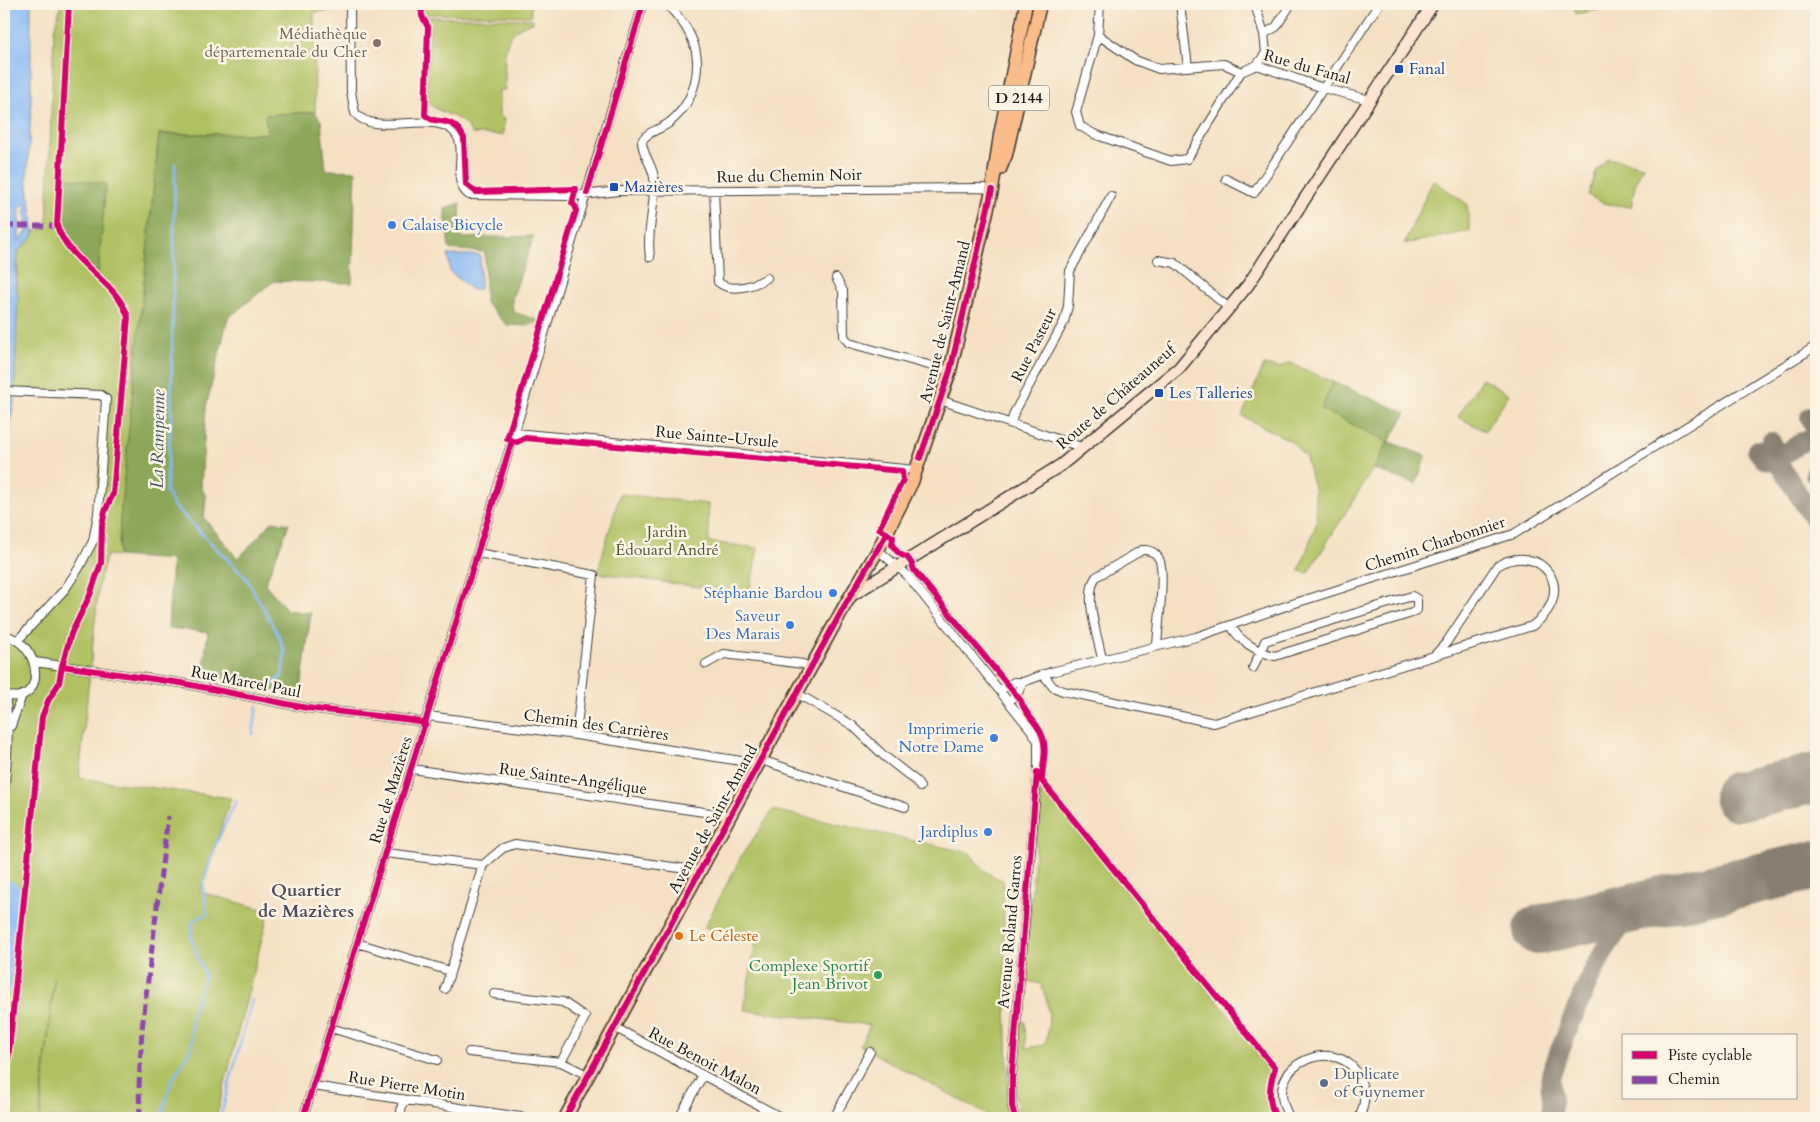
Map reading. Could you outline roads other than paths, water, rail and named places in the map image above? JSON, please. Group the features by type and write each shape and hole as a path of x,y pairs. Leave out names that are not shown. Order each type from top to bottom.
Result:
{"main road":[{"name":"Route de Châteauneuf","path":"852,595 1061,465 1179,368 1230,309 1259,269 1433,4"},
{"path":"1026,7 1039,9"},
{"name":"Avenue de Saint-Amand","path":"571,1116 589,1076 700,871 878,550 916,470 950,371 992,190 1000,135 1026,7"},
{"name":"Avenue de Saint-Amand","path":"992,190 1006,154 1039,9"}],"street":[{"name":"Rue du Chemin Noir","path":"350,4 352,99 355,113 359,118 374,122 439,125 453,131 459,140 460,181 469,195 574,196 587,193 654,191 906,187 983,188 992,190"},
{"name":"Rue de Mazières","path":"303,1118 515,432 643,4"},
{"path":"650,257 648,247 654,191 653,170 642,147 642,141 647,135 662,128 678,114 692,92 696,75 697,59 690,34 667,4"},
{"path":"1100,4 1098,34 1076,112 1080,126 1094,134 1171,161 1187,159 1242,72"},
{"path":"1180,4 1188,67"},
{"path":"1255,4 1264,34 1266,53 1257,65"},
{"path":"1264,34 1276,26 1291,4"},
{"path":"1226,179 1254,193 1379,4"},
{"name":"Rue du Fanal","path":"1098,34 1135,60 1159,69 1224,64 1242,72 1257,65 1323,88 1370,100"},
{"path":"714,190 718,282 723,286 753,286 767,278"},
{"name":"Rue Pasteur","path":"1011,423 1014,413 1064,322 1068,306 1070,271 1111,196"},
{"path":"1158,260 1175,263 1230,309"},
{"path":"836,278 843,291 844,336 849,343 950,371"},
{"name":"Chemin Charbonnier","path":"1000,690 1014,682 1023,682 1042,674 1196,637 1514,534 1816,346"},
{"path":"4,391 101,395 106,399 98,514 93,541 79,568 65,589 18,640"},
{"path":"940,400 1084,448"},
{"name":"Rue Sainte-Ursule","path":"515,432 916,470"},
{"name":"Avenue Roland Garros","path":"878,550 900,566 1035,735 1039,749 1012,1074 1012,1106 1015,1118"},
{"path":"1102,659 1090,598 1093,582 1096,576 1142,550 1151,551 1156,554 1162,567 1157,646"},
{"path":"478,553 594,575 576,736"},
{"path":"1042,674 1053,687 1063,691 1214,723 1434,656 1532,626 1545,617 1552,606 1555,593 1554,583 1549,574 1542,566 1519,558 1508,560 1497,566 1446,643 1434,656"},
{"path":"1231,625 1235,635 1260,650 1275,656 1412,613 1417,610 1417,599 1412,596 1265,641 1260,650 1253,668"},
{"path":"4,635 18,640 35,662 36,675 31,687 22,695 8,738"},
{"path":"706,664 724,654 803,664 811,668"},
{"name":"Rue Marcel Paul","path":"35,662 181,683 307,708 427,720"},
{"name":"Rue Marcel Paul","path":"36,675 49,667 62,666"},
{"path":"1009,701 1017,696 1023,682"},
{"path":"798,694 852,725 882,755 916,781 920,787"},
{"path":"4,793 8,712 4,696 22,695"},
{"name":"Chemin des Carrières","path":"427,720 576,736 761,762 905,807"},
{"name":"Rue Sainte-Angélique","path":"412,769 731,816"},
{"path":"445,989 483,865 503,848 515,844 700,871"},
{"path":"386,853 483,865"},
{"path":"357,943 450,971"},
{"path":"494,994 563,1002 585,1018 561,1062"},
{"path":"331,1028 437,1060"},
{"name":"Rue Benoit Malon","path":"616,1028 782,1118"},
{"path":"469,1052 561,1062 589,1076"},
{"path":"834,1118 870,1052"},
{"path":"1290,1118 1282,1102 1282,1085 1290,1070 1296,1065 1303,1060 1318,1055 1335,1057 1349,1064 1360,1077 1365,1098 1363,1109 1358,1118"},
{"path":"679,1118 703,1075"},
{"name":"Rue Pierre Motin","path":"313,1086 527,1118"},
{"path":"400,1118 403,1099"}],"water":[{"path":"4,4 31,4 31,112 27,178 34,231 33,237 18,251 15,288 18,292 14,402 4,451","holes":["25,203 27,232 19,241 20,208"]},
{"path":"448,255 480,255 480,289 472,290 450,272"}],"waterway":[{"name":"La Rampenne","path":"175,164 171,421 166,491 174,506 247,579 278,634 285,653 282,676 272,685 260,691"},
{"name":"La Rampenne","path":"253,734 257,706"},
{"name":"La Rampenne","path":"161,1118 171,1082 192,1046 191,1015 205,976 191,938 193,921 207,914 203,885 216,844 236,801"},
{"path":"4,885 13,890 15,896 4,986"},
{"path":"220,1118 252,1000"}],"place":[{"name":"Médiathèque départementale du Cher","path":"377,43"},
{"name":"Fanal","path":"1399,69"},
{"name":"Mazières","path":"614,187"},
{"name":"Calaise Bicycle","path":"392,225"},
{"name":"Les Talleries","path":"1159,393"},
{"name":"Stéphanie Bardou","path":"833,593"},
{"name":"Saveur Des Marais","path":"790,625"},
{"name":"Imprimerie Notre Dame","path":"994,738"},
{"name":"Jardiplus","path":"988,832"},
{"name":"Le Céleste","path":"679,936"},
{"name":"Complexe Sportif Jean Brivot","path":"878,975"},
{"name":"Duplicate of Guynemer","path":"1324,1083"}],"district":[{"name":"Quartier de Mazières","path":"306,900"}],"park label":[{"name":"Jardin Édouard André","path":"667,541"}]}
